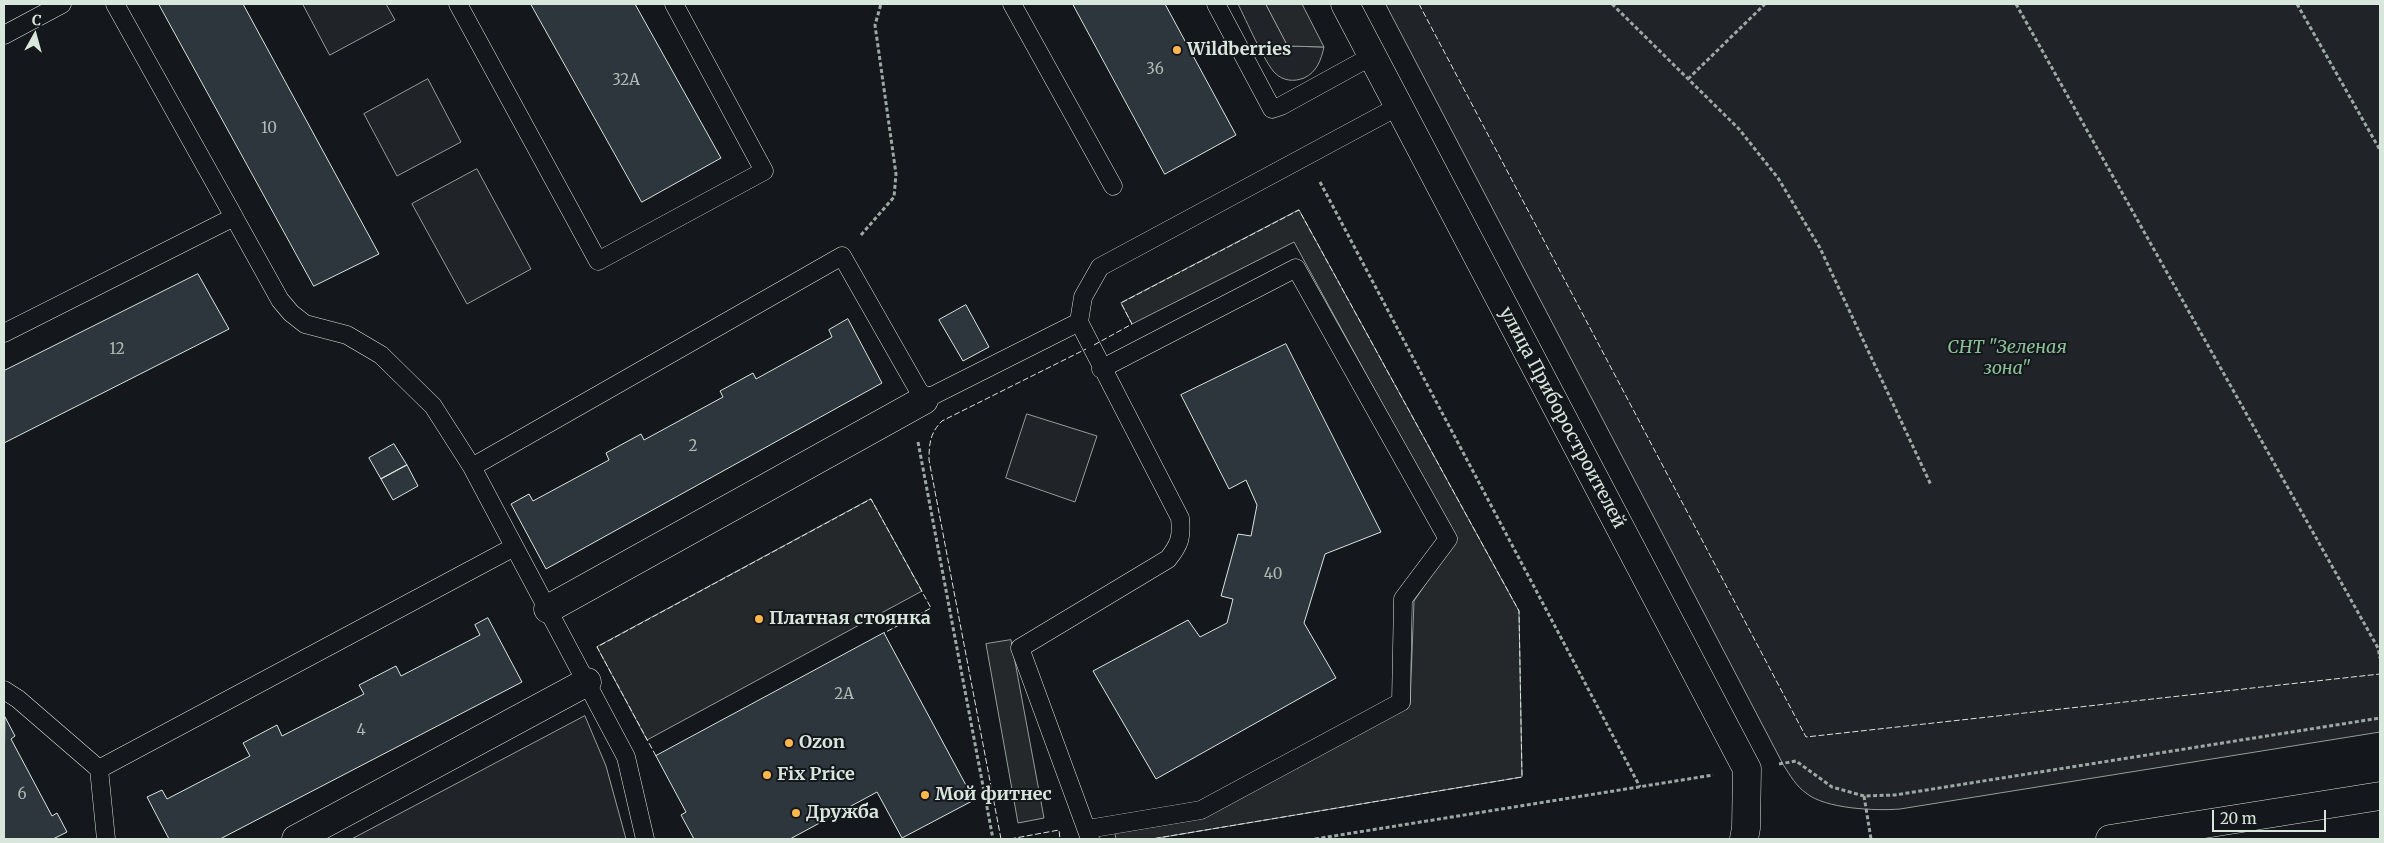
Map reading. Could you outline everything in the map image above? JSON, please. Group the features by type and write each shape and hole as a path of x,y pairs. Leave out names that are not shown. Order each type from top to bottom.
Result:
{"street":[{"name":"улица Приборостроителей","path":"1345,4 1748,769 1744,839"},
{"path":"548,609 924,400"},
{"path":"296,839 587,682"},
{"path":"2110,839 2219,830 2380,796"}],"lane":[{"path":"4,35 62,4"},
{"path":"115,4 280,300 291,313 306,324 348,335 381,355 433,406 472,467 626,757 645,839"},
{"path":"458,4 598,261 764,171 674,4"},
{"path":"1012,4 1113,186"},
{"path":"1216,4 1272,109 1281,106 1372,56"},
{"path":"1101,369 1296,268 1448,539 1403,599 1400,702 1201,810 1089,834 1020,648 1168,559 1178,546 1181,533 1180,518 1101,369 1078,322 1083,297 1100,267 1399,106"},
{"path":"4,333 234,217"},
{"path":"472,467 842,256 924,400 1078,322"},
{"path":"99,769 514,547"},
{"path":"4,690 18,699 99,769 106,839"}],"path":[{"path":"842,256 894,197 896,174 875,25 881,4"},
{"path":"1612,4 1739,129 1783,186 1820,248 1932,485"},
{"path":"1688,79 1765,4"},
{"path":"2016,4 2378,648 2380,658"},
{"path":"2297,4 2380,150"},
{"path":"1306,155 1640,787"},
{"path":"916,432 993,839"},
{"path":"1315,839 1796,762 1832,787 1864,796 1895,795 2380,718"},
{"path":"1864,796 1871,839"}],"green space":[{"path":"303,4 386,4 395,20 330,55"},
{"path":"1238,4 1266,4 1288,46 1324,47 1320,61 1315,69 1304,78 1296,80 1289,80 1278,76 1266,61"},
{"name":"СНТ \"Зеленая зона\"","path":"1386,4 2380,4 2380,732 1900,809 1878,810 1838,806 1825,803 1806,793 1796,784 1784,766"},
{"path":"428,79 461,142 397,176 364,114"},
{"path":"477,169 531,269 467,304 412,204"},
{"path":"1027,414 1097,436 1075,502 1006,478"},
{"path":"585,716 606,766 626,839 352,839"}],"shaded area":[{"path":"1266,4 1302,4 1324,47 1288,46"},
{"path":"1299,210 1519,611 1522,777 1152,839 1116,839 1114,829 1209,813 1410,705 1414,601 1456,539 1294,242 1132,324 1121,303"},
{"name":"Платная стоянка","path":"871,499 922,591 647,740 597,647"},
{"path":"1011,640 1044,818 1018,823 986,644"}],"building":[{"path":"159,4 243,4 379,254 314,286"},
{"path":"531,4 635,4 721,158 642,202"},
{"path":"1073,4 1165,4 1236,135 1165,174"},
{"path":"198,274 229,329 4,443 4,371"},
{"path":"966,305 989,347 963,361 939,320"},
{"path":"848,319 882,383 546,569 511,504 529,494 533,501 609,460 606,453 641,434 644,440 723,397 720,391 753,373 756,379 832,337 829,330"},
{"path":"1286,344 1381,532 1325,554 1304,623 1336,678 1156,779 1093,671 1188,620 1200,637 1227,623 1233,599 1221,596 1238,534 1251,536 1257,505 1246,480 1229,489 1181,395"},
{"path":"394,444 407,465 381,479 369,458"},
{"path":"407,465 418,486 393,500 381,479"},
{"path":"488,618 522,682 220,839 169,839 147,797 162,790 167,799 250,756 243,743 277,725 282,736 364,694 359,685 396,666 401,676 480,635 475,625"},
{"path":"884,633 974,800 902,838 877,792 790,839 694,839 681,815 686,812 656,756"},
{"path":"5,717 15,736 11,739 52,816 57,813 67,832 53,839 4,839"}],"fence":[{"path":"1419,4 1806,737 2380,674"},
{"path":"1094,345 1132,324 1121,303 1299,210 1519,611 1522,777 1152,839"},
{"path":"1001,839 929,460 930,444 935,430 942,421 1086,349"},
{"path":"656,756 597,647 871,499 931,608 884,633"},
{"path":"1010,839 1059,830 1060,839"}],"place":[{"name":"Wildberries","path":"1177,50"},
{"name":"Платная стоянка","path":"759,619"},
{"name":"Ozon","path":"789,743"},
{"name":"Fix Price","path":"767,775"},
{"name":"Мой фитнес","path":"925,795"},
{"name":"Дружба","path":"796,813"}]}
